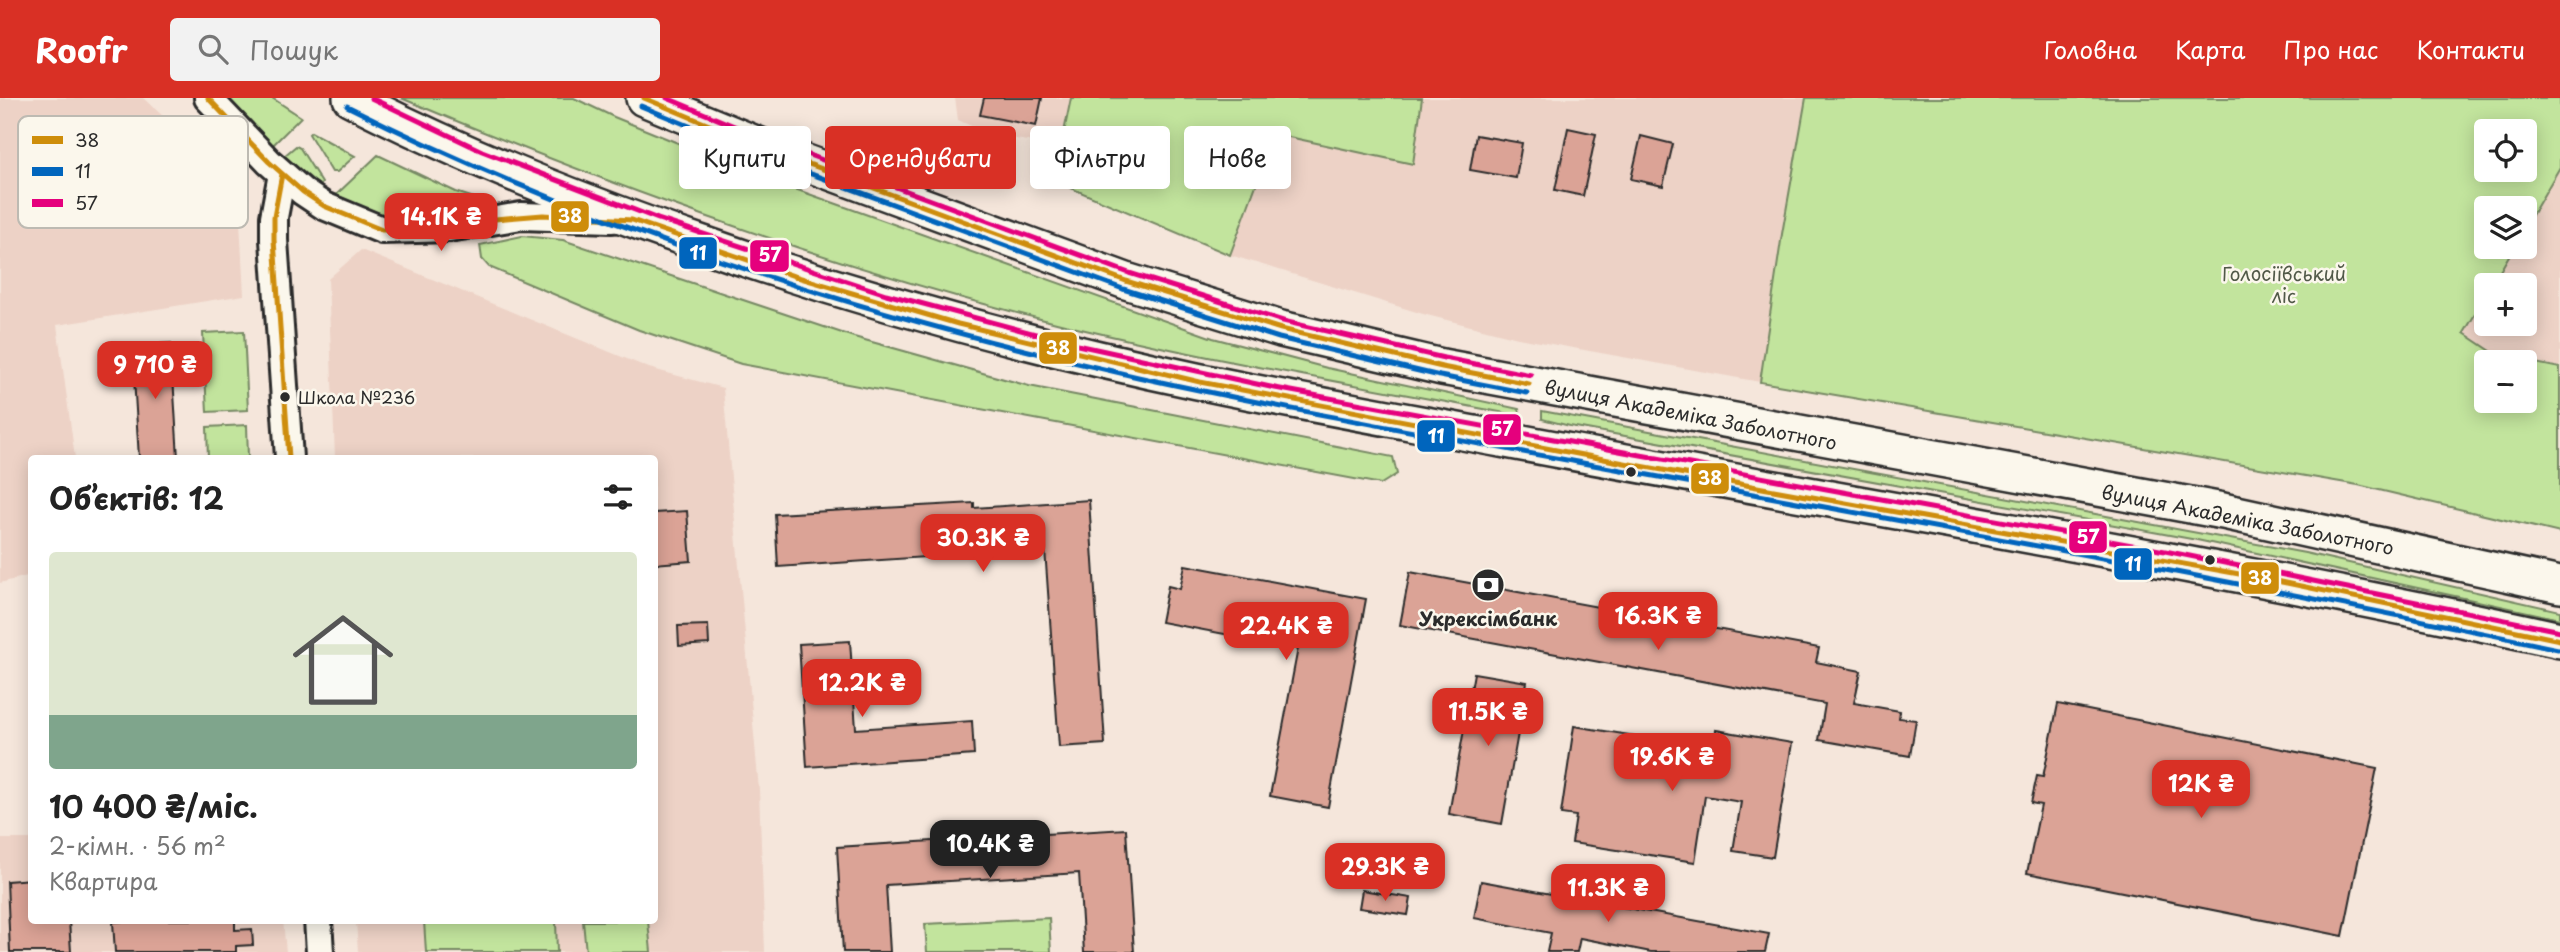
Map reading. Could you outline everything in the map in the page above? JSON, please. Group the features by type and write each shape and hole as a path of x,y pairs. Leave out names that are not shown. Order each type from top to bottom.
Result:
{"highway":[{"path":"351,98 461,153 632,220 794,276 958,324 1076,354 1200,382 1635,465 2253,576 2560,640"},
{"name":"вулиця Академіка Заболотного","path":"644,98 760,146 1126,281 1305,335 1469,372 2223,511 2560,585"}],"street":[{"path":"208,98 226,116"},
{"path":"248,139 282,174 324,206 382,230 449,228 495,219 543,215 632,220"},
{"path":"282,174 274,217 274,240 289,455"},
{"path":"318,924 320,952"}],"shaded area":[{"path":"0,98 143,98 163,116 18,116 18,228 240,228 244,295 57,325 75,455 28,455 28,576 0,583"},
{"path":"955,98 1071,98 1065,126 1030,126 1030,142 1016,139 1016,126 971,126 958,120"},
{"path":"1422,98 1806,98 1760,382 1518,338 1423,314 1230,255 1255,189 1291,189 1291,137 1413,164"},
{"path":"2560,167 2560,368 2537,363 2537,350 2490,350 2464,333 2474,316 2474,336 2537,336 2537,273 2499,273 2507,259 2537,259 2537,206"},
{"path":"361,250 649,368 723,388 759,790 765,952 358,952 356,924 658,924 658,455 335,455 328,279"},
{"path":"0,839 28,839 28,924 283,924 286,952 0,952"}],"green space":[{"path":"228,98 272,98 301,117 273,145"},
{"path":"401,98 574,98 679,143 679,189 795,189 1213,338 1327,368 1519,409 1521,416 1145,344 1021,314 863,269 707,217"},
{"path":"1071,98 1422,98 1413,164 1291,137 1291,126 1184,126 1184,189 1255,189 1230,255 1073,189 1170,189 1170,126 1065,126"},
{"name":"Голосіївський ліс","path":"1806,98 2560,98 2560,167 2537,206 2537,196 2474,196 2474,259 2507,259 2499,273 2474,273 2474,316 2464,333 2490,350 2474,350 2474,413 2537,413 2537,363 2560,368 2560,533 2358,485 1760,382"},
{"path":"311,132 355,156 337,172 332,172 309,134"},
{"path":"296,146 300,148 322,183 320,186 284,156"},
{"path":"378,155 456,192 504,208 448,219 391,219 336,195"},
{"path":"522,236 563,240 854,337 1029,386 1393,457 1397,474 1381,484 741,364 639,330 489,267 482,259 480,245"},
{"path":"244,331 248,410 207,412 203,333"},
{"path":"1542,411 2305,553 2560,611 2560,619 2197,540 1570,426 1542,419"},
{"path":"247,425 248,455 208,455 207,427"},
{"path":"1049,918 1051,952 927,952 925,924"},
{"path":"424,924 556,924 557,952 426,952"},
{"path":"583,924 648,924 651,952 586,952"}],"building":[{"path":"984,98 1042,98 1036,126 980,115"},
{"path":"1568,128 1596,134 1583,196 1555,190"},
{"path":"1476,135 1522,143 1516,178 1470,170"},
{"path":"1641,136 1673,144 1663,186 1631,179"},
{"path":"171,343 178,455 139,455 132,346"},
{"path":"1089,500 1105,744 1059,747 1045,549 778,567 775,514 974,503 974,508"},
{"path":"687,511 691,561 658,564 658,513"},
{"path":"1185,565 1366,599 1328,807 1270,796 1298,648 1161,622 1168,586 1180,589"},
{"path":"1410,572 1819,648 1816,662 1861,671 1854,703 1900,711 1899,718 1916,720 1910,756 1819,740 1825,704 1400,625"},
{"path":"708,625 709,644 679,646 678,626"},
{"path":"850,641 856,729 972,721 974,755 807,767 799,644"},
{"path":"1474,673 1527,682 1502,824 1449,814"},
{"path":"2058,704 2377,768 2343,936 2027,873 2041,805 2031,803 2037,776 2043,777"},
{"path":"1574,726 1648,738 1646,751 1711,761 1716,730 1792,743 1773,857 1733,851 1741,802 1705,796 1695,862 1572,843 1576,816 1561,814"},
{"path":"1126,829 1134,952 1084,952 1079,873 886,885 890,952 843,952 837,847"},
{"path":"28,879 28,924 69,924 71,952 10,952 7,881"},
{"path":"1481,881 1769,934 1765,952 1651,952 1580,938 1577,952 1547,952 1551,933 1474,918"},
{"path":"1362,890 1411,898 1408,915 1359,908"},
{"path":"113,924 235,924 235,930 252,929 253,945 236,946 236,952 115,952"}],"transit line":[{"name":"38","path":"208,98 225,116"},
{"name":"57","path":"371,98 482,151 658,219 886,294 1073,344 1275,388 2165,551 2560,631"},
{"name":"38","path":"644,98 760,146 1126,281 1281,329 1442,367 1529,384"},
{"name":"57","path":"667,98 763,138 1129,273 1283,321 1531,375"},
{"name":"11","path":"347,106 441,151 635,231 834,297 1036,353 1302,411 2191,575 2558,649"},
{"name":"11","path":"641,106 757,154 1123,289 1279,338 1440,376 1527,393"},
{"name":"38","path":"248,140 303,192 324,206 382,230 449,228 495,219 543,215 632,220 794,276 958,324 1200,382 1635,465 2267,579 2560,640"},
{"name":"38","path":"282,174 274,217 274,240 289,455"}],"place":[{"name":"Школа №236","path":"285,397"},
{"name":"Укрексімбанк","path":"1488,585"}]}
